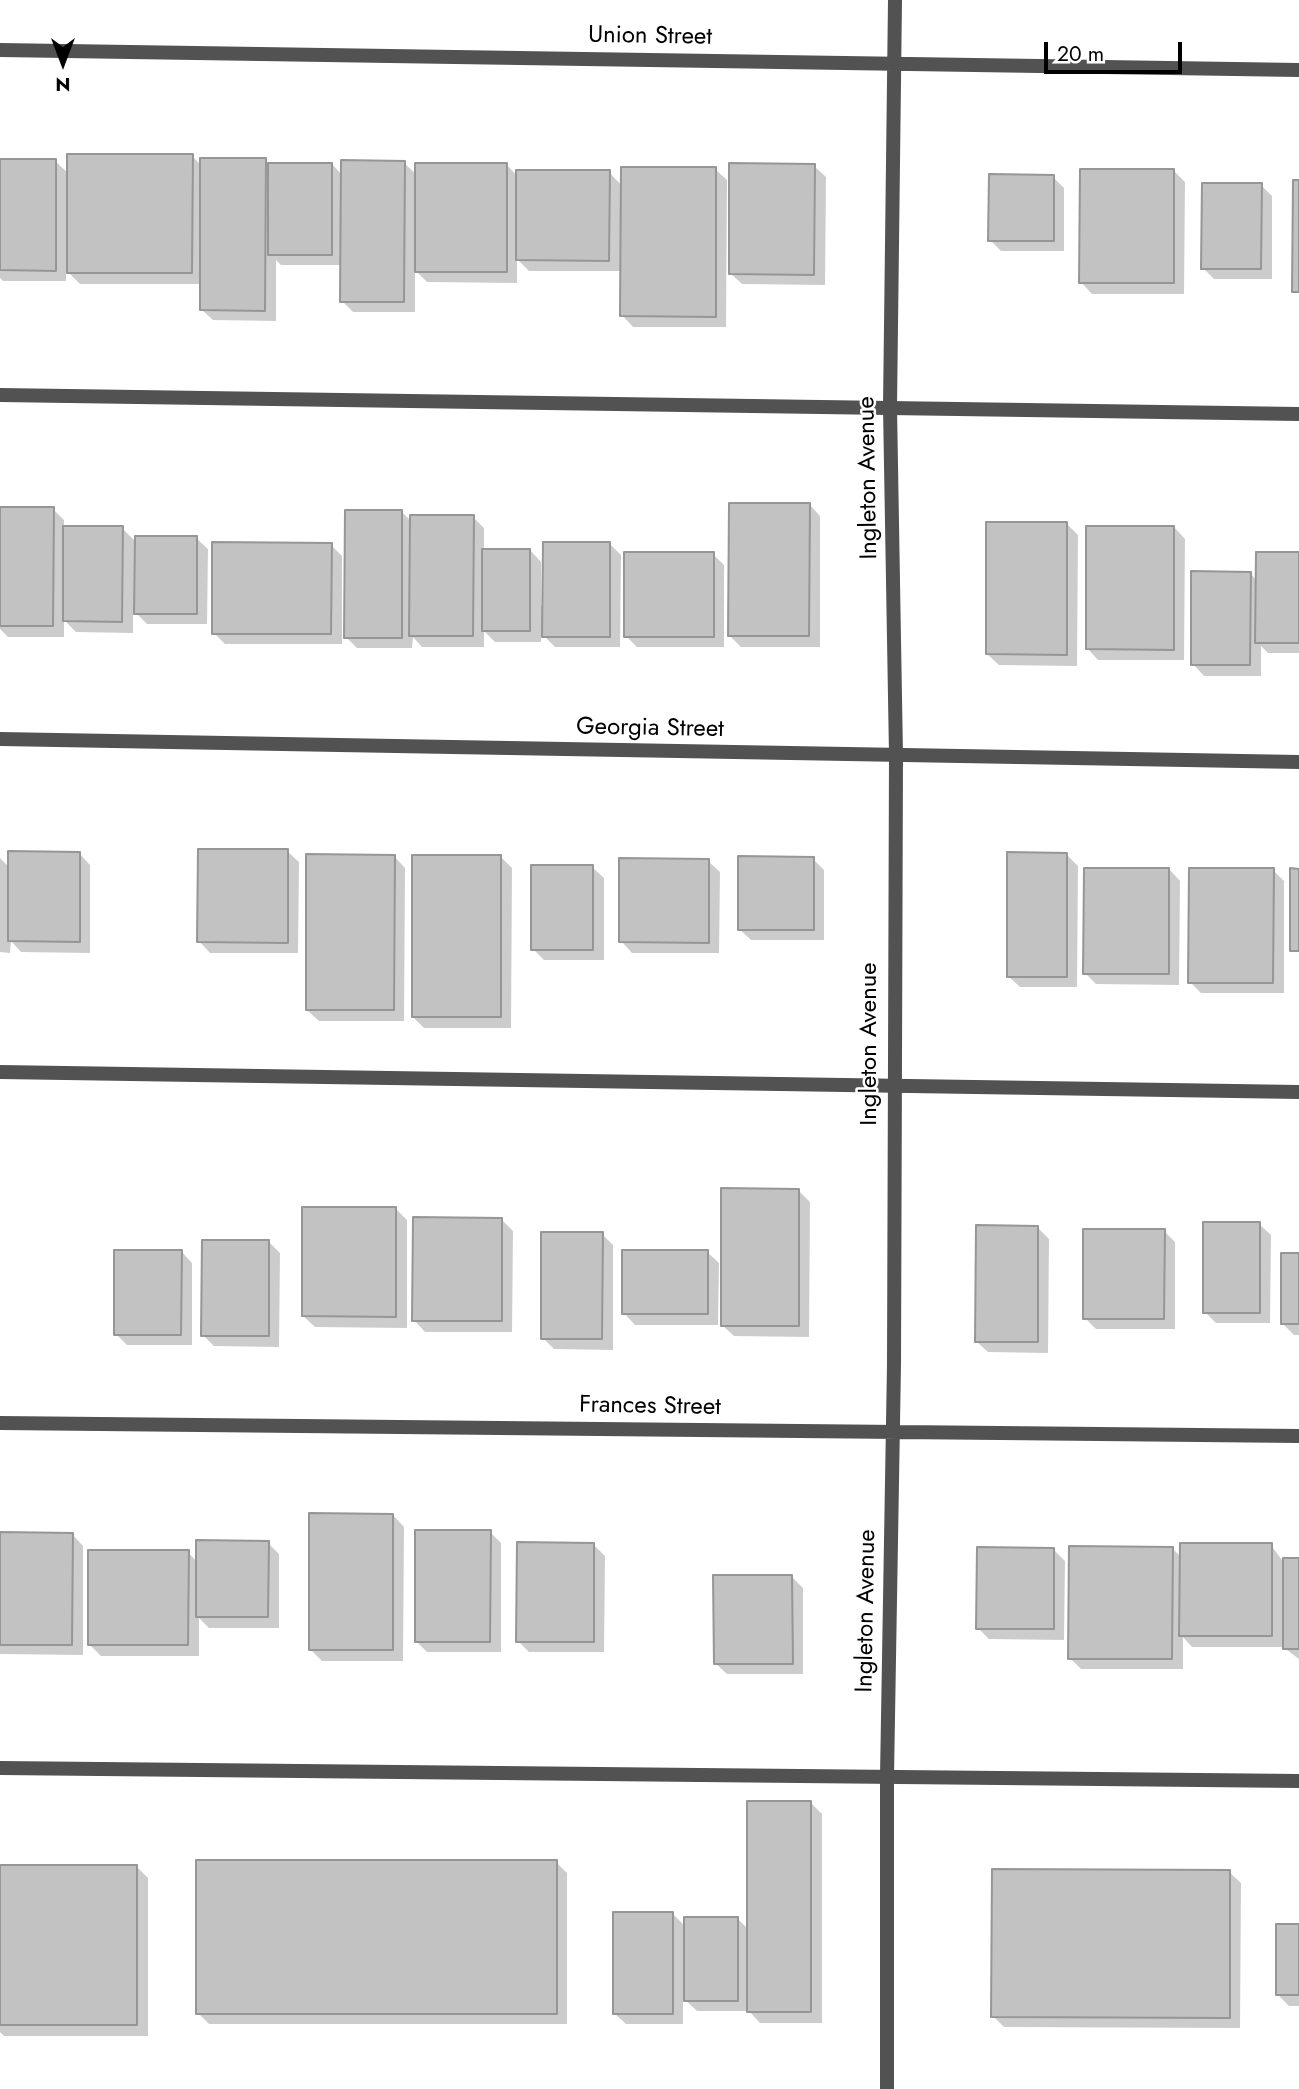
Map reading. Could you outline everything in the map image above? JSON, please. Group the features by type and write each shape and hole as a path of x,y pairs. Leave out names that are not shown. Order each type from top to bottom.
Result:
{"street":[{"name":"Ingleton Avenue","path":"887,2089 887,1776 893,1432 892,1086 896,755 890,407 895,0"},
{"name":"Union Street","path":"0,50 1299,70"},
{"path":"0,395 1299,414"},
{"name":"Georgia Street","path":"0,739 1299,762"},
{"path":"0,1072 1299,1092"},
{"name":"Frances Street","path":"0,1423 1299,1436"},
{"path":"0,1768 1299,1781"}],"building":[{"path":"67,154 193,154 192,273 67,273"},
{"path":"200,158 266,158 265,311 200,310"},
{"path":"0,159 56,159 56,271 0,270"},
{"path":"341,160 405,161 404,302 340,302"},
{"path":"268,163 332,163 332,255 268,255"},
{"path":"415,163 507,163 507,272 415,272"},
{"path":"729,163 815,164 814,275 729,274"},
{"path":"621,167 716,167 716,317 620,316"},
{"path":"1080,169 1174,169 1174,283 1079,283"},
{"path":"516,170 610,170 609,261 516,260"},
{"path":"989,174 1054,175 1054,241 988,241"},
{"path":"1293,180 1299,180 1299,292 1292,292"},
{"path":"1202,183 1262,183 1261,269 1201,269"},
{"path":"729,503 810,503 809,636 728,636"},
{"path":"0,507 54,507 53,626 0,626"},
{"path":"345,510 402,510 402,638 344,638"},
{"path":"410,515 474,515 473,636 409,636"},
{"path":"986,522 1067,522 1067,655 986,654"},
{"path":"63,526 123,526 122,622 63,621"},
{"path":"1086,526 1174,526 1174,650 1086,649"},
{"path":"135,536 197,536 197,614 134,614"},
{"path":"212,542 332,543 331,634 212,634"},
{"path":"543,542 610,542 610,637 542,637"},
{"path":"482,549 530,549 530,631 482,631"},
{"path":"624,552 714,552 714,637 624,637"},
{"path":"1256,552 1299,552 1299,643 1255,643"},
{"path":"1191,571 1251,572 1250,665 1191,665"},
{"path":"198,849 288,849 288,943 197,942"},
{"path":"8,851 80,852 80,942 8,941"},
{"path":"1007,852 1067,853 1067,977 1007,977"},
{"path":"306,854 395,855 394,1010 306,1010"},
{"path":"412,855 501,855 501,1017 412,1017"},
{"path":"738,856 814,857 814,930 738,930"},
{"path":"619,858 709,859 709,943 619,942"},
{"path":"531,865 593,865 593,950 531,950"},
{"path":"1084,868 1169,868 1169,974 1083,974"},
{"path":"1189,868 1274,868 1273,983 1188,983"},
{"path":"1290,868 1299,869 1299,951 1290,951"},
{"path":"721,1188 799,1189 799,1326 721,1326"},
{"path":"302,1207 396,1207 396,1317 302,1316"},
{"path":"413,1217 502,1218 502,1321 412,1321"},
{"path":"1203,1222 1260,1222 1260,1313 1203,1313"},
{"path":"976,1225 1038,1226 1038,1342 975,1342"},
{"path":"1083,1229 1165,1229 1164,1319 1083,1319"},
{"path":"541,1232 603,1232 602,1339 541,1339"},
{"path":"202,1240 269,1240 269,1336 201,1336"},
{"path":"114,1250 182,1250 181,1335 114,1335"},
{"path":"622,1250 708,1250 708,1314 622,1314"},
{"path":"1281,1253 1299,1253 1299,1324 1281,1324"},
{"path":"309,1513 393,1514 393,1650 309,1650"},
{"path":"415,1530 491,1530 490,1642 415,1642"},
{"path":"0,1532 73,1533 72,1645 0,1645"},
{"path":"196,1540 269,1541 268,1617 196,1617"},
{"path":"517,1542 594,1543 594,1642 516,1642"},
{"path":"1180,1543 1272,1543 1272,1636 1179,1636"},
{"path":"1069,1546 1173,1547 1172,1659 1068,1659"},
{"path":"977,1547 1054,1548 1054,1629 976,1629"},
{"path":"88,1550 189,1550 188,1645 88,1645"},
{"path":"1283,1558 1299,1558 1299,1649 1283,1649"},
{"path":"713,1575 792,1575 793,1664 714,1664"},
{"path":"747,1801 811,1801 811,2012 747,2012"},
{"path":"196,1860 557,1860 557,2014 196,2014"},
{"path":"0,1865 137,1865 137,2025 0,2025"},
{"path":"992,1869 1230,1870 1230,2018 991,2017"},
{"path":"613,1912 673,1912 673,2014 613,2014"},
{"path":"684,1917 738,1917 738,2001 684,2001"},
{"path":"1276,1924 1299,1924 1299,1995 1276,1995"}]}
